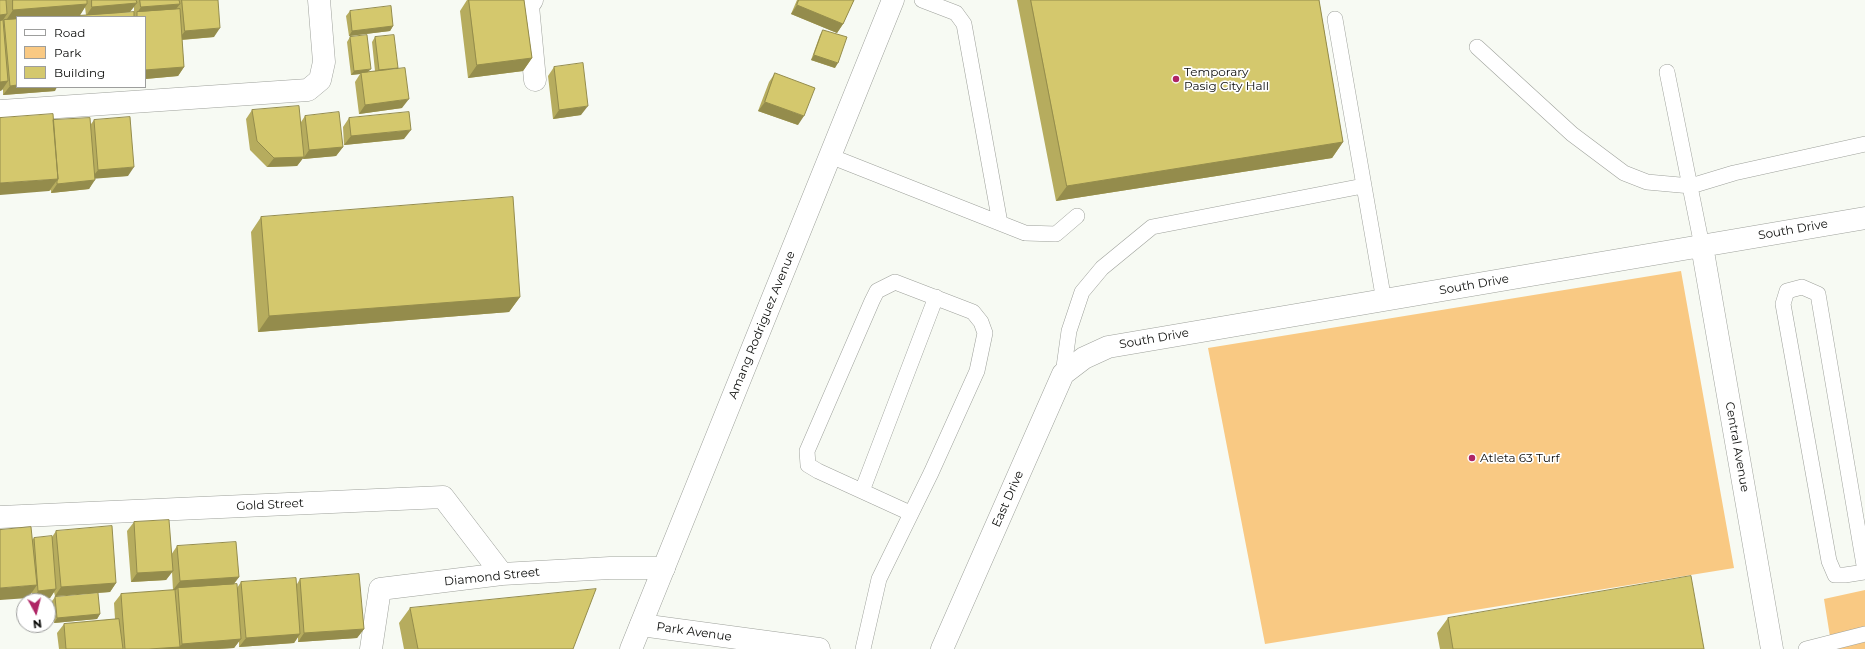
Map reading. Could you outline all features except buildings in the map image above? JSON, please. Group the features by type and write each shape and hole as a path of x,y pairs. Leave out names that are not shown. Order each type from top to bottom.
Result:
{"street":[{"path":"0,111 308,90 320,80 324,62 319,0"},
{"path":"532,0 528,6 534,80"},
{"name":"Amang Rodriguez Avenue","path":"631,649 893,0"},
{"name":"South Drive","path":"1084,358 1108,347 1865,218"},
{"name":"Central Avenue","path":"1702,246 1772,649"},
{"name":"East Drive","path":"942,649 1063,374 1084,358"},
{"name":"Gold Street","path":"0,517 443,497 502,574"},
{"name":"Diamond Street","path":"371,649 380,590 502,574 610,568 664,568"},
{"name":"Park Avenue","path":"641,625 819,649"}],"lane":[{"path":"922,0 956,13 964,24 1000,223"},
{"path":"1335,19 1384,300"},
{"path":"1477,47 1572,134 1624,173 1647,182 1691,186 1734,173 1865,144"},
{"path":"1667,72 1702,246"},
{"path":"830,156 1025,232 1056,234 1078,216"},
{"path":"1063,374 1069,332 1082,292 1102,268 1125,248 1152,228 1363,186"},
{"path":"863,649 878,579 931,473 978,370 986,333 981,322 973,312 895,282 877,291 807,451 808,464 818,472 910,513"},
{"path":"1802,286 1818,294 1865,572 1835,575 1829,562 1783,304 1787,291 1802,286"},
{"path":"862,491 936,298"},
{"path":"1806,649 1865,634"}],"green space":[{"name":"Atleta 63 Turf","path":"1681,271 1734,568 1265,644 1208,348"},
{"path":"1865,590 1865,649 1832,649 1824,599"}],"place":[{"name":"Temporary Pasig City Hall","path":"1176,79"},
{"name":"Atleta 63 Turf","path":"1472,458"}]}
